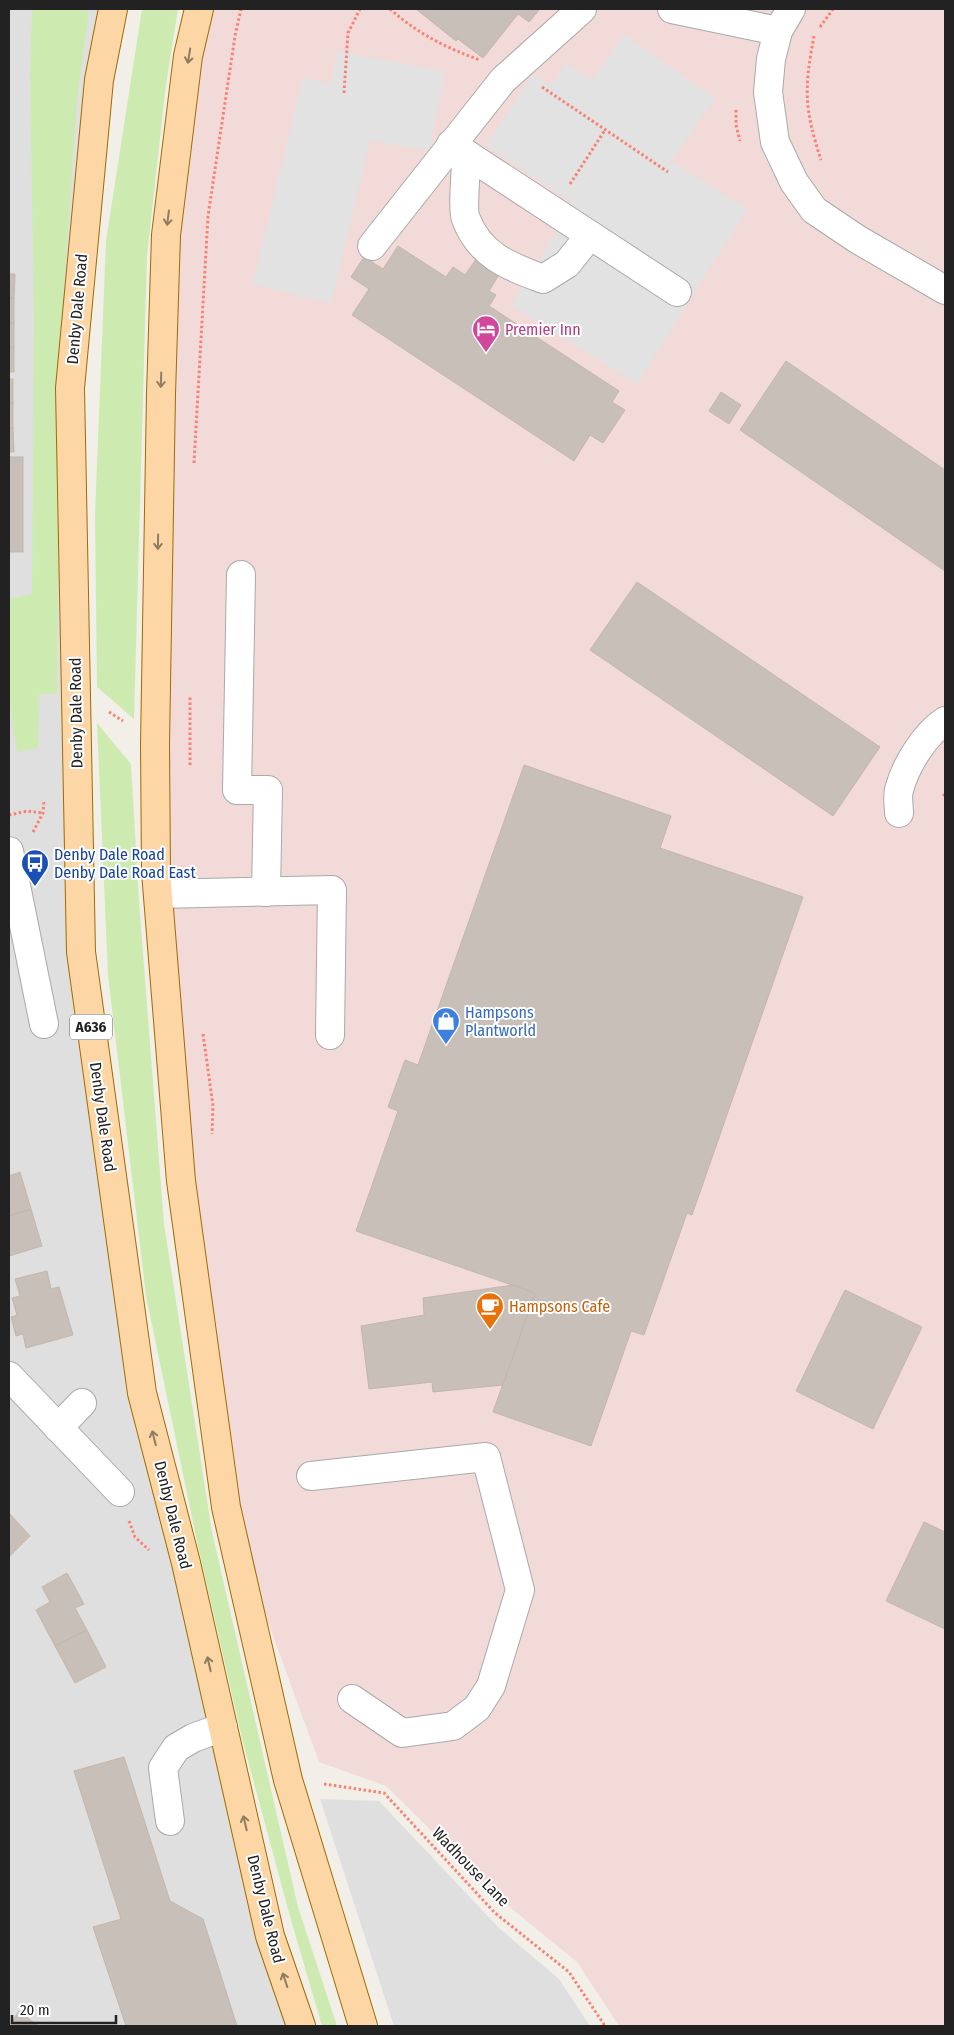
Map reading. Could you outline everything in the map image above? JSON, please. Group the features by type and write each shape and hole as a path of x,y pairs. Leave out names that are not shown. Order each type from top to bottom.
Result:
{"main road":[{"name":"Denby Dale Road","path":"113,9 99,80 70,388 81,952 142,1393 186,1563 270,1936 300,2026"},
{"path":"198,9 188,56 166,235 155,734 158,894 181,1181 226,1508 288,1780 363,2026"}],"street":[{"path":"372,246 459,149 512,72 582,9"},
{"path":"672,9 785,20 771,59 768,92 775,142 794,182 814,210 858,239 945,290"},
{"path":"459,149 677,292"},
{"path":"459,149 466,161 465,218 487,253 513,268 543,279 567,264 590,235"},
{"path":"241,575 236,790 268,790 266,892"},
{"path":"899,814 899,790 910,764 940,725"},
{"path":"9,852 44,1024"},
{"path":"158,894 332,890 330,1035"},
{"path":"9,1376 120,1492"},
{"path":"58,1428 82,1403"},
{"path":"311,1476 486,1457 520,1590 492,1686 477,1708 452,1726 402,1733 352,1699"},
{"path":"170,1822 163,1768 176,1748 192,1738 223,1727"}],"path":[{"path":"194,466 208,216 235,36 241,9"},
{"path":"344,93 348,33 360,9"},
{"path":"390,9 407,24 447,48 512,72 668,172"},
{"path":"822,163 809,124 806,103 806,77 814,35 833,9"},
{"path":"190,689 190,766"},
{"path":"9,815 27,812 43,813"},
{"path":"202,1028 214,1106 211,1143"},
{"path":"120,1492 135,1537 151,1552"},
{"name":"Wadhouse Lane","path":"288,1780 384,1793 496,1913 569,1972 605,2026"}],"shaded area":[{"path":"9,9 113,9 70,388 81,952 134,1342 301,2026 9,2026"},
{"path":"199,9 945,9 945,2026 619,2026 577,1962 506,1904 386,1786 319,1762 226,1507 158,894 161,394"},
{"path":"624,34 715,98 671,161 747,209 637,384 511,305 574,204 486,145 533,74 551,86 566,63 592,80"},
{"path":"337,51 445,72 429,151 370,140 331,303 253,284 303,77 331,84"},
{"path":"320,1799 379,1801 499,1928 559,1979 590,2026 394,2026"}],"green space":[{"path":"32,9 89,9 77,100 60,346 57,694 39,694 38,748 17,752 9,701 9,599 32,594 34,320 30,75"},
{"path":"142,9 178,9 166,85 147,255 134,719 97,687 95,514 106,241"},
{"path":"97,723 131,764 139,901 164,1224 212,1532 298,1907 337,2026 322,2026 289,1913 242,1738 198,1546 146,1296 108,975"}],"building":[{"path":"416,9 540,9 529,22 518,14 483,58 458,39 456,41"},
{"name":"Premier Inn","path":"398,246 446,277 453,267 465,275 477,258 500,273 489,291 496,295 489,306 619,391 612,402 625,410 603,443 590,435 574,461 352,315 369,289 351,277 364,257 383,269"},
{"path":"9,274 15,274 14,298 9,298"},
{"path":"9,298 14,298 14,323 9,323"},
{"path":"9,323 14,323 14,348 9,347"},
{"path":"9,347 14,348 14,372 9,372"},
{"path":"786,361 945,470 945,571 740,430"},
{"path":"9,379 13,379 13,403 9,403"},
{"path":"721,392 741,405 729,424 709,411"},
{"path":"9,403 13,403 13,428 9,428"},
{"path":"9,428 13,428 14,452 9,452"},
{"path":"9,457 23,457 23,552 9,552"},
{"path":"637,582 880,747 833,816 590,650"},
{"path":"524,765 671,816 660,848 803,897 692,1215 687,1213 644,1335 631,1331 591,1446 493,1412 535,1293 356,1231 398,1111 388,1107 405,1060 418,1065"},
{"path":"20,1172 31,1209 9,1216 9,1176"},
{"path":"31,1209 42,1246 9,1256 9,1216"},
{"path":"47,1271 51,1289 59,1287 73,1335 26,1348 23,1334 16,1336 11,1317 17,1315 12,1298 20,1296 15,1279"},
{"path":"513,1285 535,1293 503,1385 433,1392 432,1382 369,1389 361,1326 424,1315 423,1298"},
{"path":"845,1290 922,1327 873,1429 796,1391"},
{"path":"9,1513 30,1536 9,1557"},
{"path":"924,1522 945,1532 945,1629 886,1601"},
{"path":"67,1573 84,1604 75,1608 87,1630 55,1646 36,1610 50,1602 42,1587"},
{"path":"87,1630 106,1667 75,1683 55,1646"},
{"path":"124,1757 170,1901 203,1919 237,2026 126,2026 93,1927 121,1919 74,1771"},
{"path":"19,2011 38,2026 9,2026"}],"place":[{"name":"Premier Inn","path":"486,353"},
{"name":"Denby Dale Road Denby Dale Road East","path":"35,887"},
{"name":"Hampsons Plantworld","path":"446,1045"},
{"name":"Hampsons Cafe","path":"490,1330"}]}
